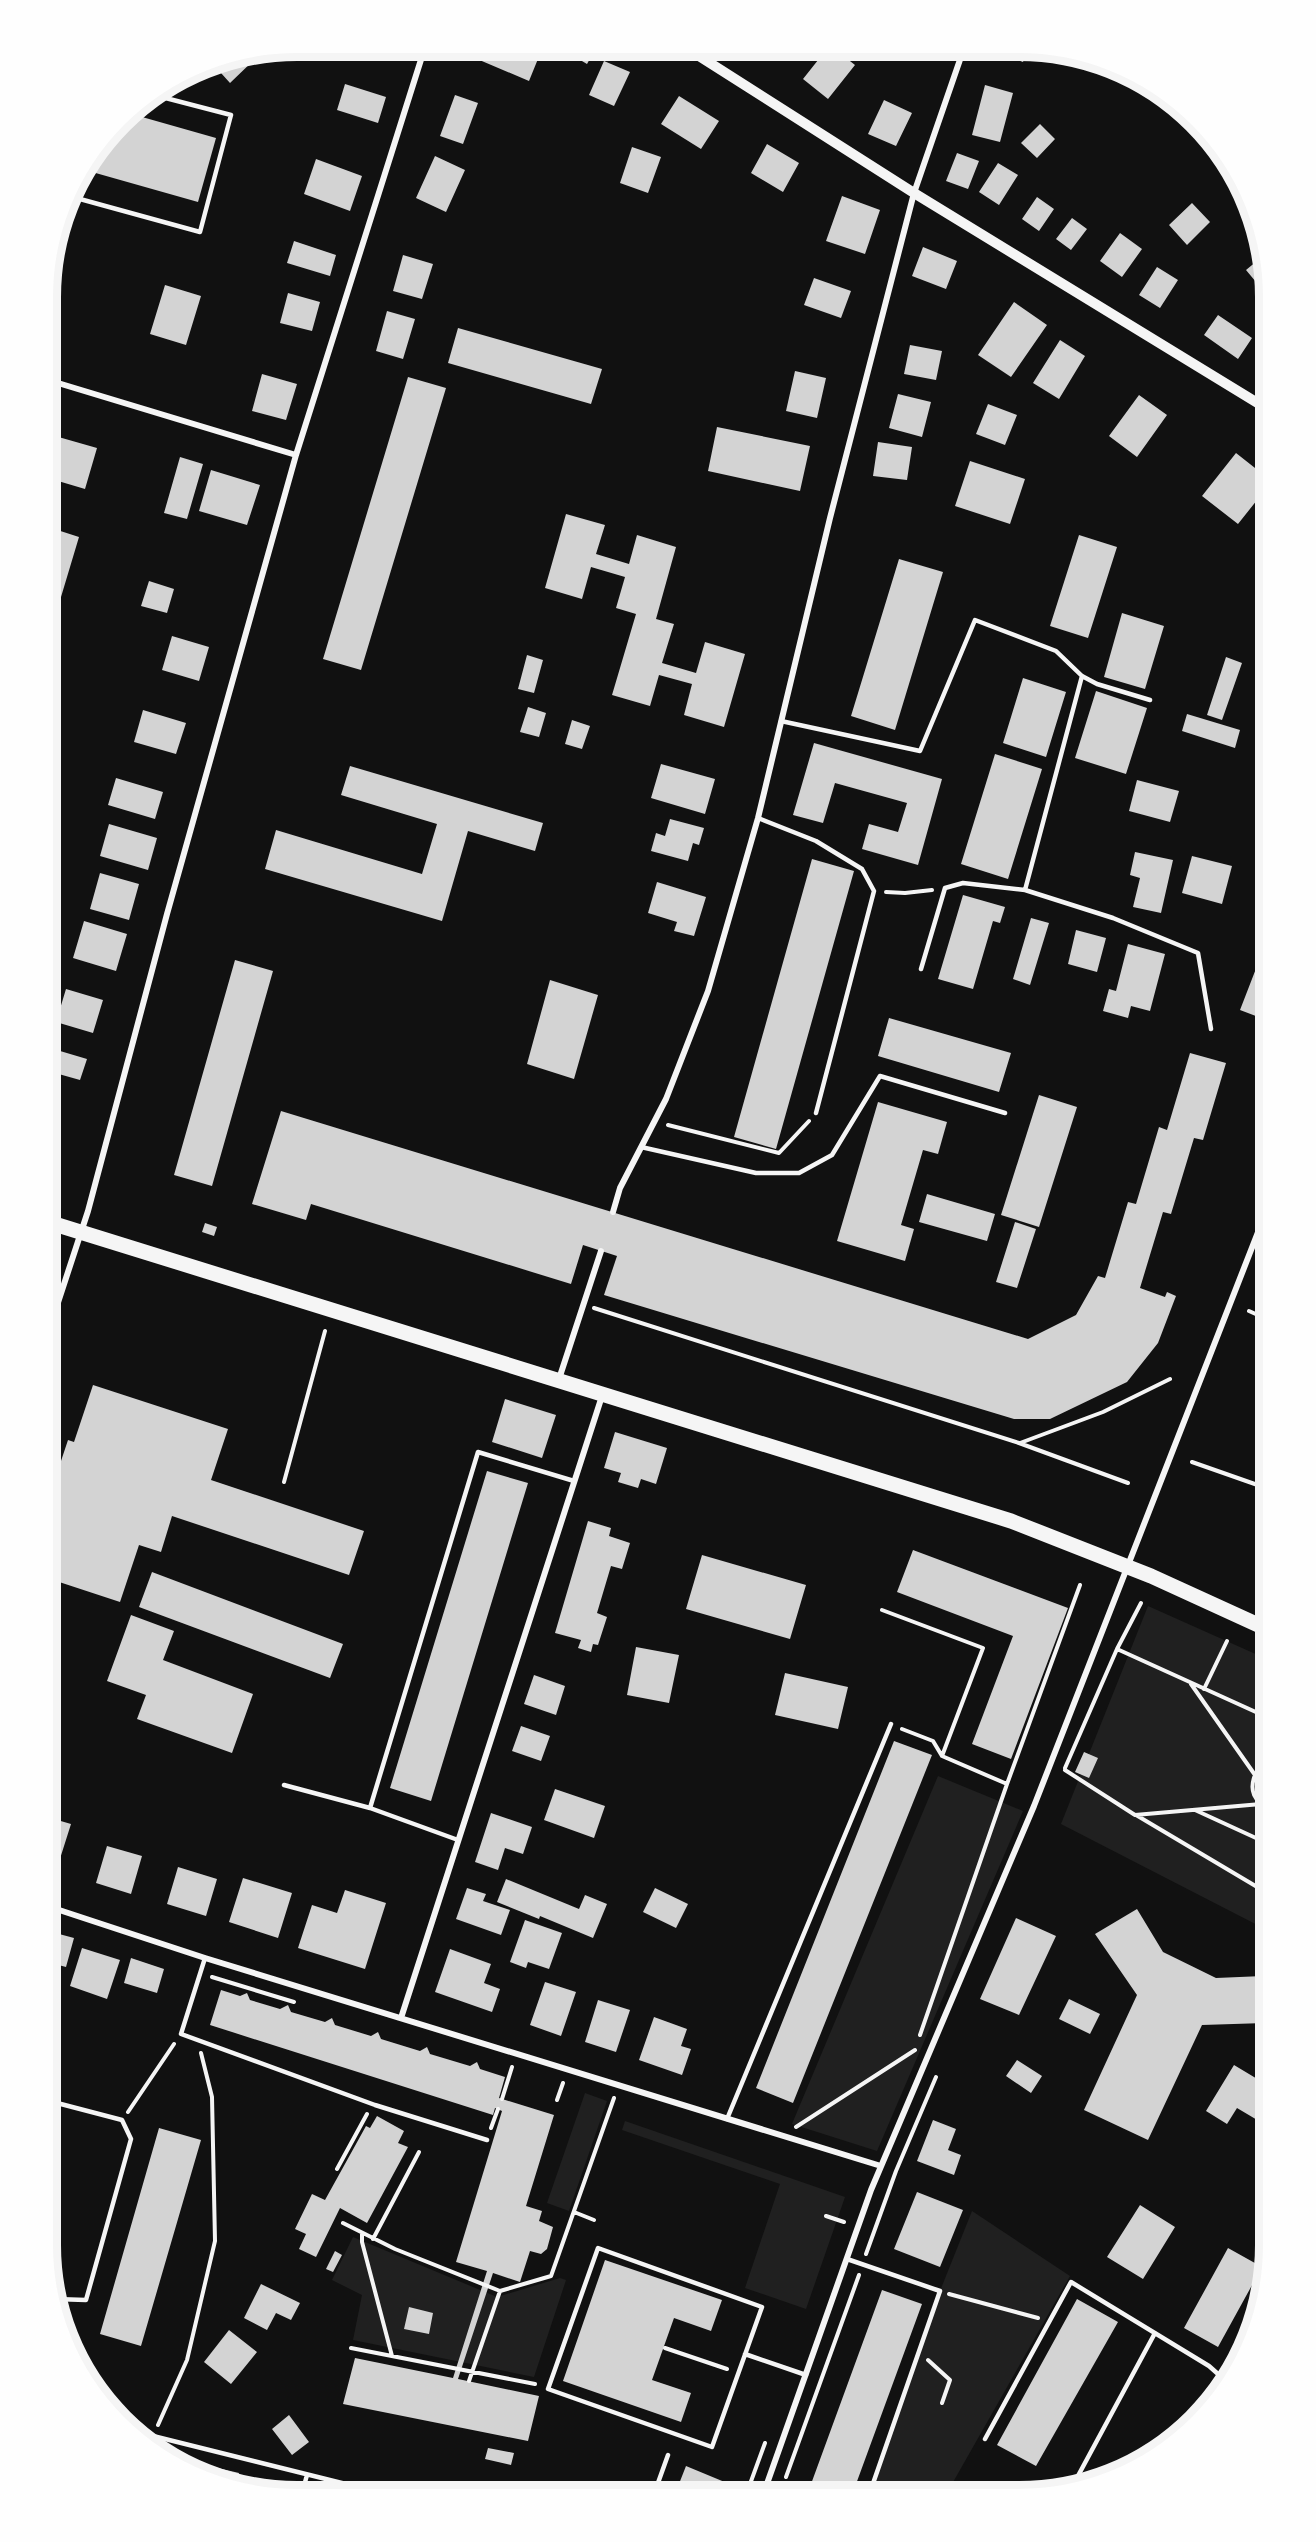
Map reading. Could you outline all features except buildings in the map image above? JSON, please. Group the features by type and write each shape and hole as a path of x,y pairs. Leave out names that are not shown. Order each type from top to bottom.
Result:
{"main road":[{"path":"57,1225 602,1396 1011,1521 1128,1566 1259,1625"}],"street":[{"path":"57,1306 81,1233 166,914 296,455 422,57"},
{"path":"701,57 914,193 1259,404"},
{"path":"613,1212 621,1188 666,1099 708,991 758,818 830,519 914,193 961,57"},
{"path":"57,382 128,402 296,455"},
{"path":"767,2485 881,2166 1034,1806 1259,1230"},
{"path":"558,1382 601,1251"},
{"path":"401,2018 602,1396"},
{"path":"57,1909 205,1958 881,2166"}],"lane":[{"path":"78,199 200,232 231,115 164,98"},
{"path":"781,721 920,751 975,620 1056,651 1082,676 1097,684 1150,700"},
{"path":"1025,890 1082,676"},
{"path":"758,818 816,841 862,869 874,891 816,1113"},
{"path":"921,969 945,888 963,883 1025,890 1113,918 1198,953 1211,1029"},
{"path":"641,1147 756,1173 799,1173 832,1155 880,1076 1005,1113"},
{"path":"370,1808 478,1452 574,1481"},
{"path":"727,2119 891,1724"},
{"path":"284,1785 370,1808 458,1840"},
{"path":"205,1958 181,2034 375,2104 487,2140"},
{"path":"57,2103 122,2120 132,2139 86,2300 64,2299"},
{"path":"598,2248 762,2307 739,2373 712,2447 548,2389 598,2248"},
{"path":"848,2259 940,2291 872,2485"},
{"path":"985,2439 1071,2282 1209,2366 1220,2376"},
{"path":"1077,2478 1155,2333"},
{"path":"746,2354 806,2375"},
{"path":"153,2436 349,2485"},
{"path":"657,2485 668,2455"},
{"path":"304,2485 307,2475"}],"path":[{"path":"874,891 904,893 945,888"},
{"path":"668,1125 779,1153 816,1113"},
{"path":"585,1305 1019,1443 1128,1483"},
{"path":"1249,1311 1259,1316"},
{"path":"284,1482 325,1331"},
{"path":"1019,1443 1103,1412 1170,1379"},
{"path":"1192,1462 1259,1485"},
{"path":"911,2060 1007,1784 1080,1585"},
{"path":"882,1610 983,1648 942,1756"},
{"path":"1204,1689 1227,1641"},
{"path":"1117,1649 1259,1714"},
{"path":"1191,1684 1255,1775 1252,1790 1259,1802"},
{"path":"891,1724 933,1741 942,1756 1007,1784"},
{"path":"1065,1770 1259,1888"},
{"path":"1255,1775 1259,1773"},
{"path":"1136,1815 1259,1804"},
{"path":"1194,1810 1259,1839"},
{"path":"122,2120 181,2034"},
{"path":"153,2436 188,2360 214,2241 212,2097 198,2040"},
{"path":"793,2128 915,2050"},
{"path":"502,2099 512,2067"},
{"path":"557,2100 563,2083"},
{"path":"343,2223 362,2234 500,2291 551,2276 614,2098"},
{"path":"337,2169 364,2118 375,2104"},
{"path":"493,2123 498,2109"},
{"path":"374,2239 419,2152"},
{"path":"783,2484 896,2171"},
{"path":"574,2212 594,2220"},
{"path":"826,2216 844,2222"},
{"path":"362,2234 362,2242 392,2356"},
{"path":"469,2381 500,2291"},
{"path":"940,2291 1050,2322"},
{"path":"351,2348 535,2384"},
{"path":"665,2348 739,2373"},
{"path":"919,2352 950,2380 942,2403"}],"shaded area":[{"path":"1148,1606 1259,1656 1259,1926 1061,1824"},
{"path":"938,1776 1023,1811 877,2151 792,2124"},
{"path":"585,2093 607,2101 569,2211 547,2203"},
{"path":"625,2121 845,2197 806,2309 745,2288 780,2184 622,2130"},
{"path":"972,2211 1070,2276 951,2485 872,2485 940,2291"},
{"path":"353,2237 497,2297 560,2278 566,2280 534,2377 353,2340 362,2295 332,2280"}]}
